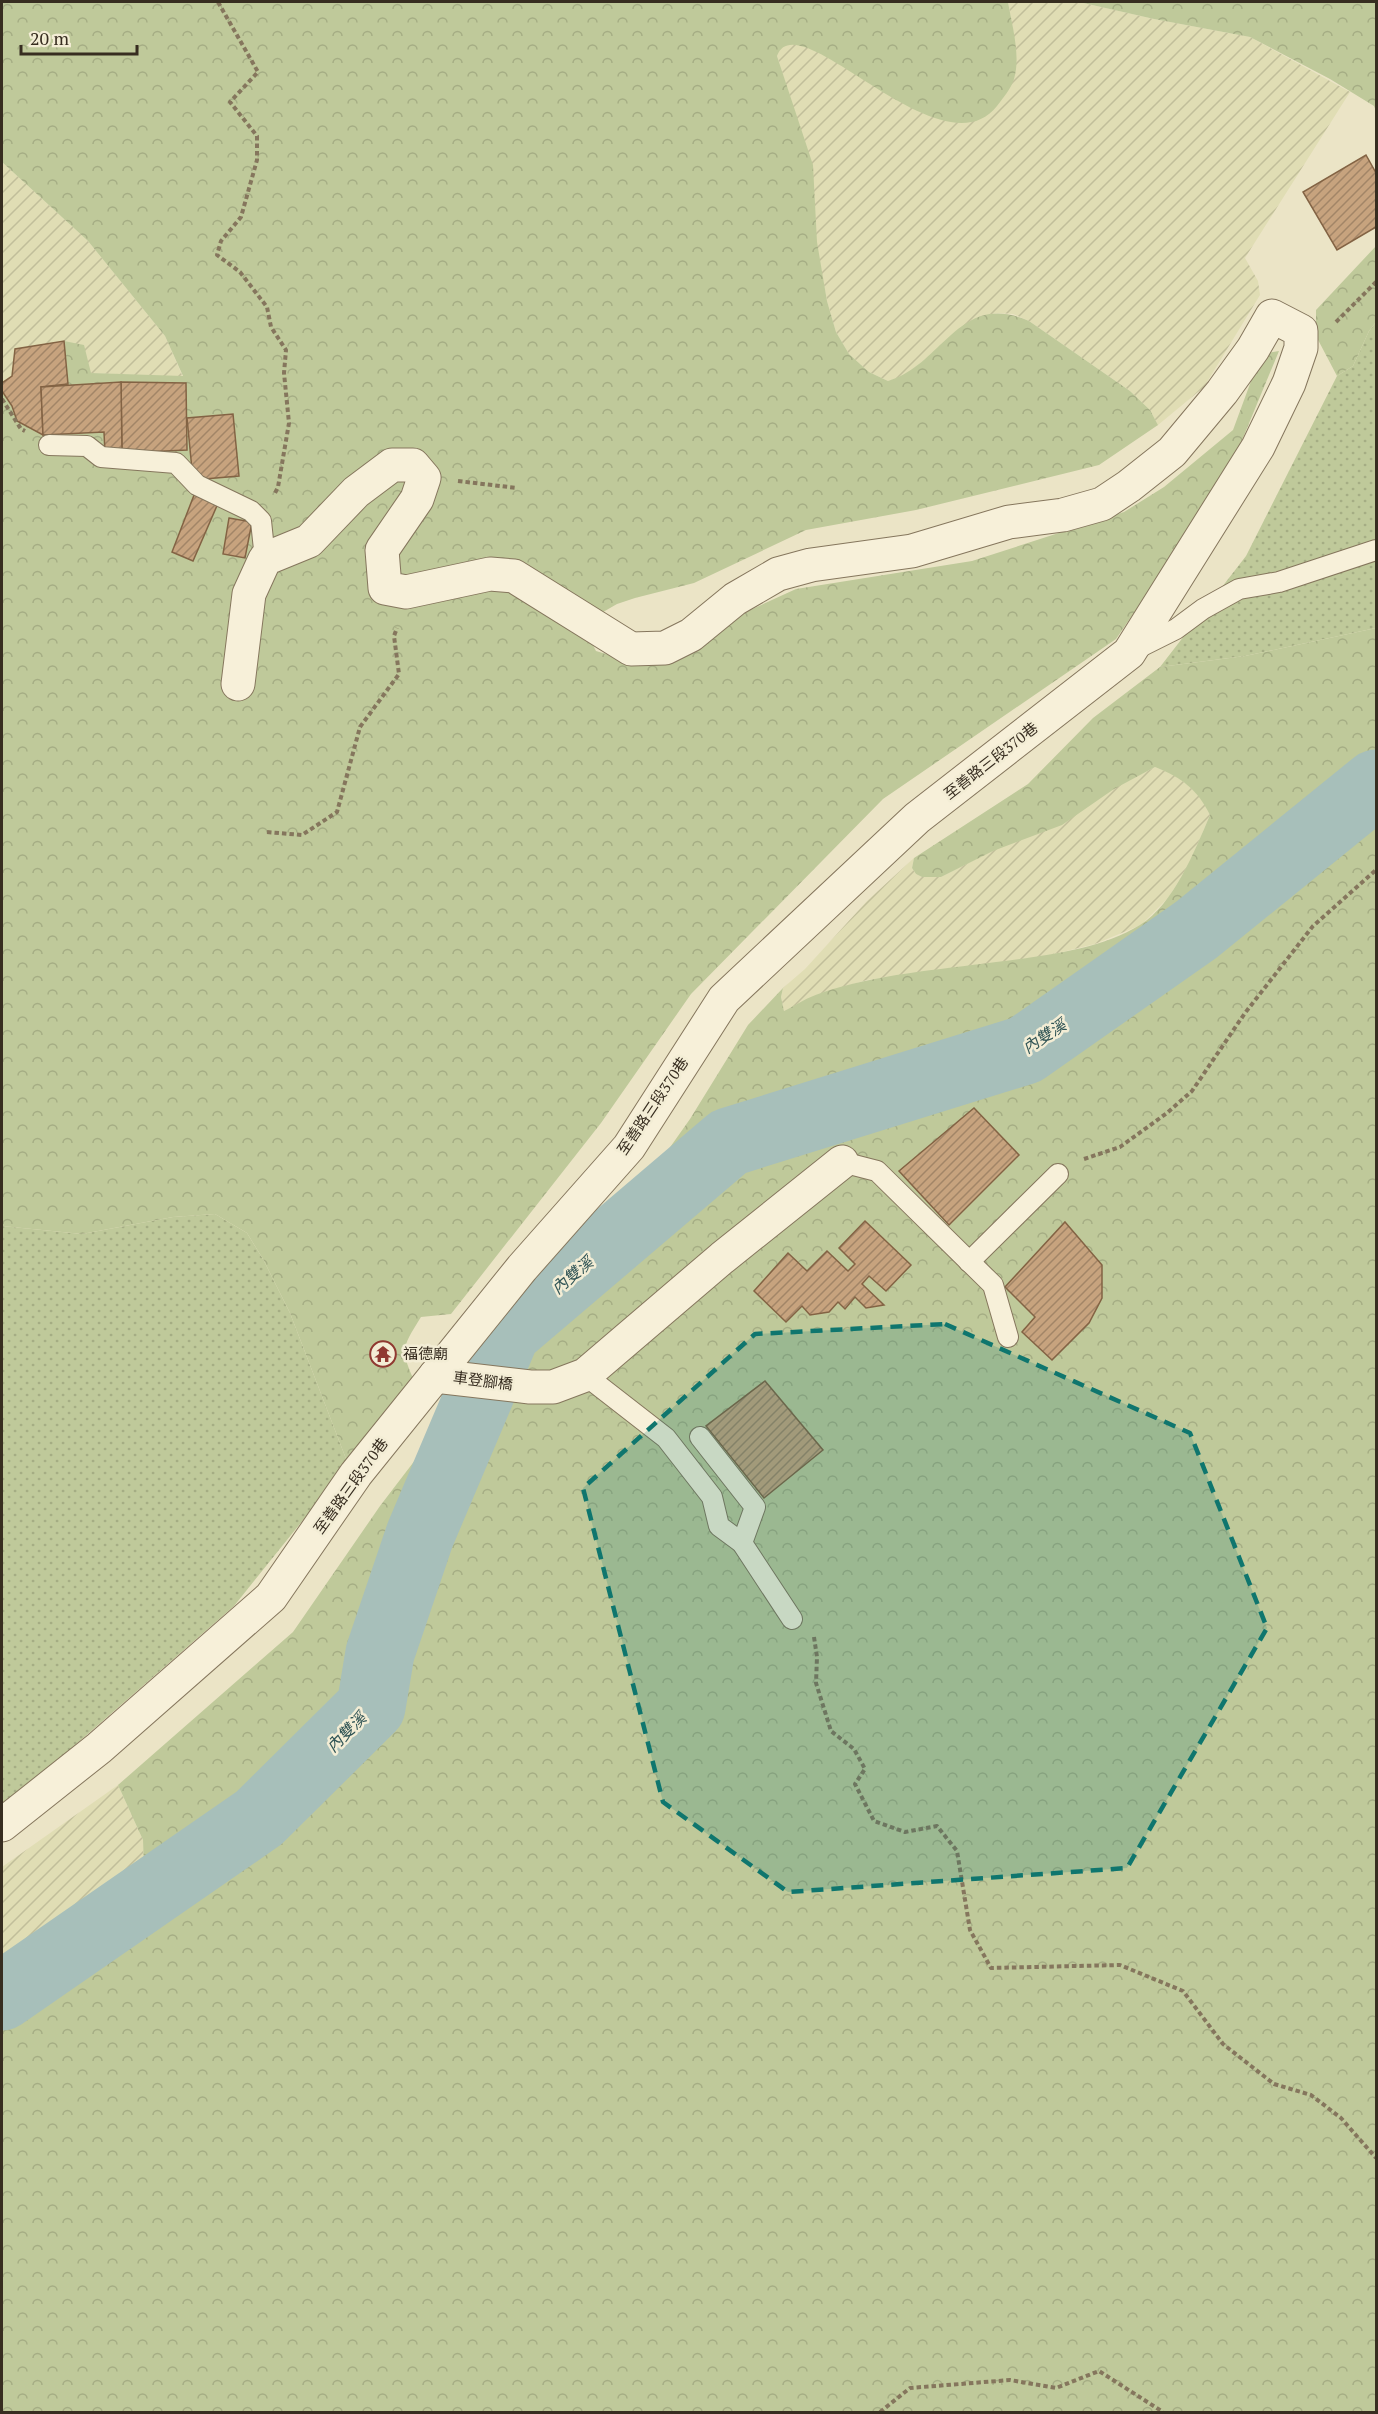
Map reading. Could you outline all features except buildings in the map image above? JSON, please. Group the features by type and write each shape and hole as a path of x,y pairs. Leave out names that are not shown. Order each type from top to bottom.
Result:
{"street":[{"name":"至善路三段370巷","path":"2,1825 99,1748 271,1598 356,1474 522,1268 629,1147 724,999 917,818 1129,653 1258,447 1289,383 1301,348 1301,330 1272,316 1253,349 1222,392 1172,452 1102,504 1063,515 1009,522 912,551 811,566 778,574 735,599 692,635 665,648 631,649 514,576 490,574 406,592"},
{"path":"238,684 249,594 265,559 309,541 356,492 392,465 413,465 424,478 417,499 382,550 385,588 406,592"},
{"name":"車登腳橋","path":"435,1376 530,1387 553,1387 585,1375 722,1258 842,1162"}],"lane":[{"path":"49,445 87,446 101,457 176,463 197,485 251,511 261,520 265,559"},
{"path":"1129,653 1176,629 1203,609 1239,589 1279,582 1377,550"},
{"path":"842,1162 878,1171 993,1285 1008,1337"},
{"path":"969,1262 1058,1174"},
{"path":"585,1375 666,1437 712,1497 719,1526 742,1543 792,1618"},
{"path":"700,1437 755,1507 742,1543"}],"path":[{"path":"218,2 258,72 230,102 257,136 257,160 241,218 221,241 217,255 240,272 267,307 271,327 286,350 284,373 289,423 278,487 261,520"},
{"path":"2,399 21,429"},
{"path":"424,478 517,488"},
{"path":"267,832 302,835 337,812 360,727 399,674 394,636 406,592"},
{"path":"1058,1174 1071,1163 1120,1147 1167,1113 1192,1090 1245,1013 1313,926 1377,870"},
{"path":"792,1618 813,1631 817,1657 816,1683 831,1731 854,1749 865,1768 855,1784 874,1821 905,1832 937,1826 957,1851 970,1930 991,1968 1120,1965 1183,1991 1223,2044 1274,2085 1311,2095 1341,2118 1377,2158"},
{"path":"880,2412 910,2388 1010,2380 1056,2388 1099,2371 1164,2412"}],"highlighted area":[{"path":"945,1324 1190,1433 1267,1628 1127,1868 788,1892 663,1802 583,1488 755,1334"}],"shaded area":[{"path":"1008,2 1079,2 1250,37 1350,92 1245,258 1258,281 1260,295 1204,387 1158,425 1150,410 1130,391 1029,321 1013,314 998,313 979,317 904,376 888,381 869,372 849,354 836,332 827,301 789,94 777,56 778,50 791,39 807,38 907,101 1014,79 1014,35"},
{"path":"2,162 88,241 165,336 183,377 90,373 12,376 2,383"},
{"path":"1155,767 1173,774 1188,785 1202,798 1210,815 1190,862 1169,897 1141,925 1095,944 1046,956 867,980 819,994 784,1011 781,997 783,988 805,969 867,901 914,858 912,868 916,874 922,877 941,877"},
{"path":"118,1785 143,1840 144,1872 128,1911 103,1935 2,1986 2,1867"}],"green space":[{"path":"2,2 1008,2 1017,60 1014,79 997,106 972,122 942,120 908,107 812,50 790,45 777,56 813,165 817,242 827,301 836,332 849,354 869,372 888,381 907,373 968,322 985,315 1005,314 1029,321 1130,391 1150,410 1158,425 1099,465 916,510 806,530 694,583 617,604 591,619 588,635 596,651 640,664 688,655 748,611 796,589 972,561 1124,512 1164,487 1233,430 1261,354 1279,351 1240,445 1187,535 1116,639 883,799 691,994 601,1123 451,1314 421,1317 407,1341 405,1353 414,1380 348,1464 290,1313 247,1233 215,1214 173,1217 82,1234 2,1226 2,383 12,376 15,349 64,341 84,345 91,373 183,376 165,336 88,241 2,162"},
{"path":"1079,2 1376,2 1376,111 1374,106 1330,79 1250,37"},
{"path":"1376,246 1376,322 1369,331 1353,366 1337,376 1316,336 1316,310"},
{"path":"1376,322 1376,628 1245,656 1160,667 1246,556 1337,376 1353,366 1369,331"},
{"path":"1376,628 1376,2412 2,2412 2,1986 103,1935 128,1911 144,1872 143,1840 118,1785 293,1632 380,1506 464,1396 511,1323 570,1258 637,1194 690,1119 748,1025 783,988 781,997 784,1011 816,995 864,981 1070,951 1124,934 1152,916 1163,904 1182,875 1210,815 1200,798 1188,785 1155,767 1114,789 1062,825 993,851 941,877 922,877 916,874 912,868 914,858 1028,784 1093,718 1160,667 1245,656"},
{"path":"215,1214 247,1233 263,1259 290,1313 348,1464 234,1606 2,1809 2,1226 82,1234 173,1217"}],"waterway":[{"name":"內雙溪","path":"2,1996 259,1818 371,1707 380,1653 420,1535 506,1332 729,1142 1025,1050 1196,930 1376,784"}],"place":[{"name":"福德廟","path":"383,1354"}]}
